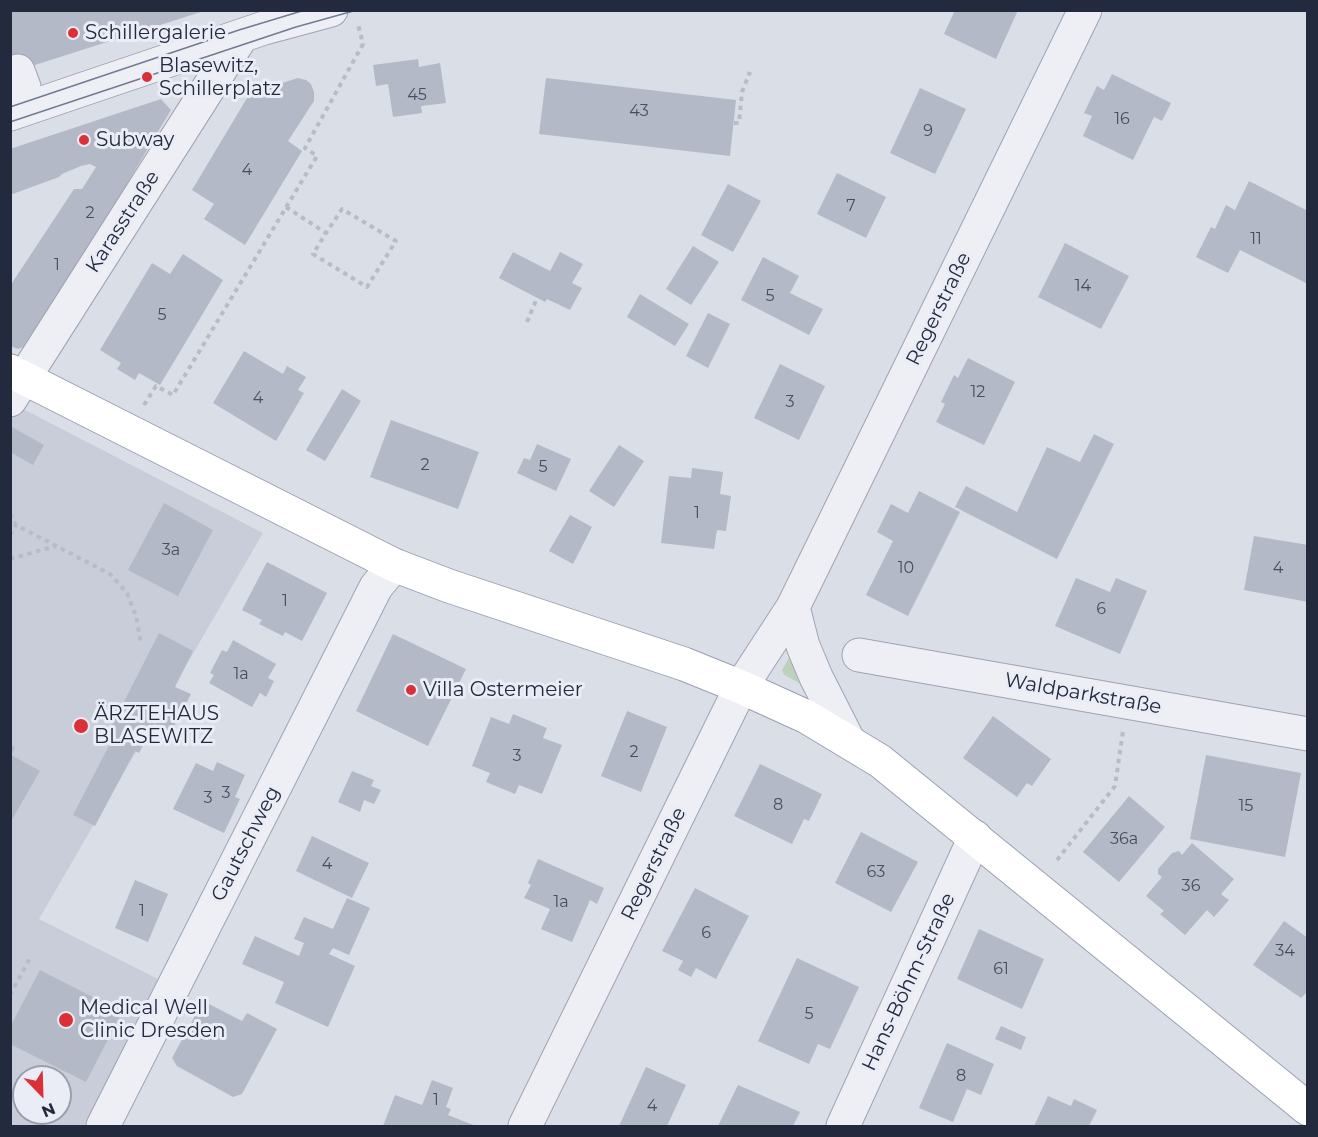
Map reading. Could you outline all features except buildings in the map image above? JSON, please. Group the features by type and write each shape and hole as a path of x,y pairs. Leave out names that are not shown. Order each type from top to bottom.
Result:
{"main road":[{"path":"15,382 129,429 394,565 449,586 684,664 807,717 880,761 1308,1109"}],"street":[{"name":"Regerstraße","path":"525,1126 741,687 793,607 1085,10"},
{"path":"17,90 241,37 289,21 344,16"},
{"name":"Karasstraße","path":"15,382 241,37"},
{"name":"Gautschweg","path":"103,1126 376,587 394,565"},
{"path":"793,607 803,646 849,742"},
{"name":"Waldparkstraße","path":"858,655 1308,734"},
{"name":"Hans-Böhm-Straße","path":"843,1126 975,837"}],"path":[{"path":"129,429 156,386 173,395 317,156 305,148 363,44 344,16"},
{"path":"734,123 739,123 742,92 750,72"},
{"path":"286,207 326,233"},
{"path":"342,209 396,242 367,287 313,254 326,233 342,209"},
{"path":"527,322 537,298"},
{"path":"10,514 16,525 110,574 127,593 136,616 141,643"},
{"path":"10,535 16,525"},
{"path":"10,559 56,546"},
{"path":"1057,860 1115,786 1127,702"},
{"path":"10,995 31,956"}],"shaded area":[{"name":"ÄRZTEHAUS BLASEWITZ","path":"10,405 27,411 263,533 39,919 158,979 85,1126 11,1126"}],"green space":[{"path":"794,649 814,691 784,675 782,670"}],"tram line":[{"path":"10,107 305,10"},
{"path":"10,122 296,27 357,10"}],"place":[{"name":"Schillergalerie","path":"73,33"},
{"name":"Blasewitz, Schillerplatz","path":"147,77"},
{"name":"Subway","path":"84,140"},
{"name":"Villa Ostermeier","path":"411,690"},
{"name":"ÄRZTEHAUS BLASEWITZ","path":"81,726"},
{"name":"Medical Well Clinic Dresden","path":"66,1020"}]}
